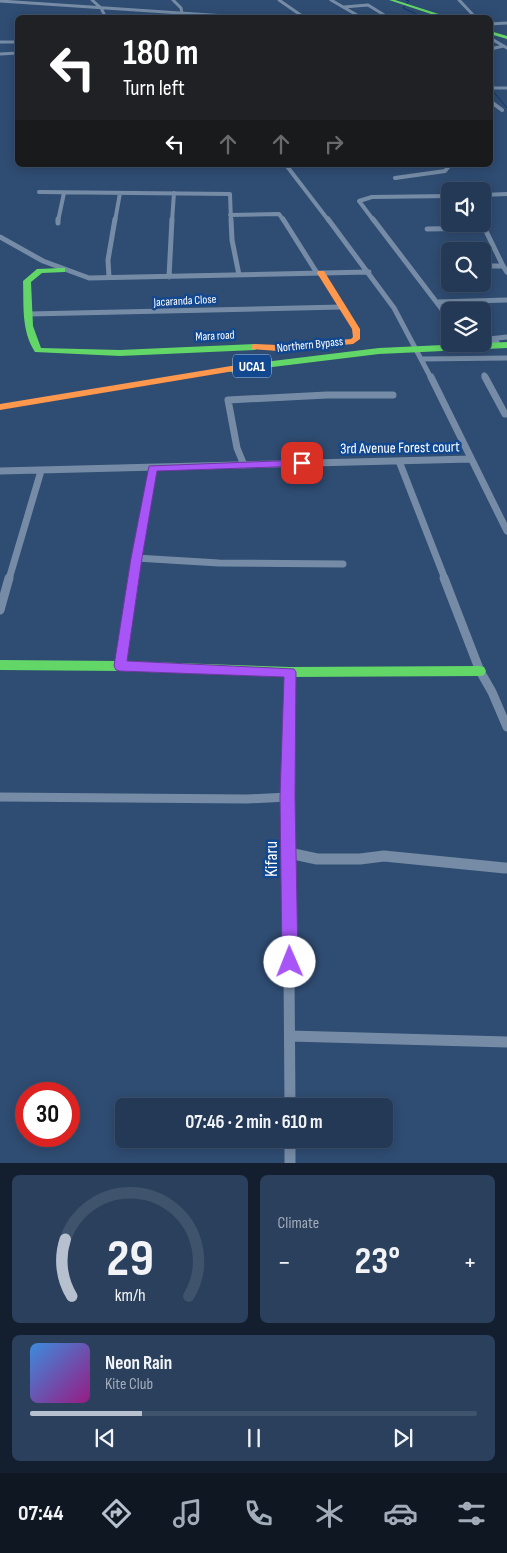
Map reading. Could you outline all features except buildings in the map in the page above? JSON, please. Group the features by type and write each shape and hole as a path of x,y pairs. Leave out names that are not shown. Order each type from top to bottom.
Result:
{"street":[{"path":"56,0 54,1 66,5"},
{"path":"92,0 104,15"},
{"path":"173,0 181,8 182,12"},
{"path":"280,0 301,15"},
{"path":"331,0 357,15"},
{"path":"391,0 441,15"},
{"path":"453,0 466,14"},
{"path":"459,0 473,15"},
{"path":"0,1 219,15"},
{"path":"344,7 368,5 384,15"},
{"path":"496,34 507,23"},
{"path":"0,42 15,42"},
{"path":"0,54 15,54"},
{"path":"493,88 507,88"},
{"path":"493,103 502,110"},
{"path":"288,167 369,272 394,308 420,354 506,527"},
{"path":"396,178 445,171 448,167"},
{"path":"39,192 230,194 230,215 239,275"},
{"path":"58,223 64,193"},
{"path":"109,277 108,260 120,193"},
{"path":"169,277 174,194"},
{"path":"491,195 507,194"},
{"path":"441,196 372,197 359,201 441,308"},
{"path":"230,215 278,214 319,273"},
{"path":"427,229 441,228"},
{"path":"487,232 507,272"},
{"path":"0,237 8,244 80,277 169,277 369,272"},
{"path":"491,266 503,266"},
{"path":"29,314 26,286 28,279 40,272 62,270"},
{"name":"Mara road","path":"29,314 28,327 31,340 38,350 120,353 250,347 278,348 353,341 357,337 356,329 319,273"},
{"path":"437,302 507,300"},
{"name":"Jacaranda Close","path":"29,314 342,307"},
{"path":"498,343 507,336"},
{"name":"Northern Bypass","path":"0,407 274,363 420,354 498,343"},
{"path":"420,354 507,358"},
{"path":"484,375 505,414 507,414"},
{"path":"244,465 237,448 228,400 327,395 393,395"},
{"name":"3rd Avenue Forest court","path":"0,471 471,459"},
{"path":"399,461 480,671 492,692 507,727"},
{"path":"120,666 136,558 153,468"},
{"path":"0,610 41,471"},
{"path":"136,558 219,563 343,564"},
{"path":"0,664 290,672 480,671"},
{"name":"Kifaru","path":"290,672 288,797 290,1098"},
{"path":"0,797 247,799 288,797"},
{"path":"289,853 317,859 360,859 384,856 505,868"},
{"path":"290,1036 507,1042"},
{"path":"290,1148 290,1163"}],"waterway":[{"path":"406,0 409,1 403,8 418,15"},
{"path":"493,91 507,108"}],"traffic: fast":[{"path":"391,0 439,15"},
{"path":"493,33 507,38"},
{"path":"62,270 40,271 27,281 29,326 38,350 120,353 255,347"},
{"path":"231,369 379,351 507,345"},
{"path":"0,665 120,666 290,672 480,671"}],"traffic: slow":[{"path":"255,347 278,348 353,341 357,337 356,329 321,273"},
{"path":"0,407 231,369"}],"route":[{"path":"290,962 288,895 290,672 120,666 136,558 153,468 302,463"}]}
